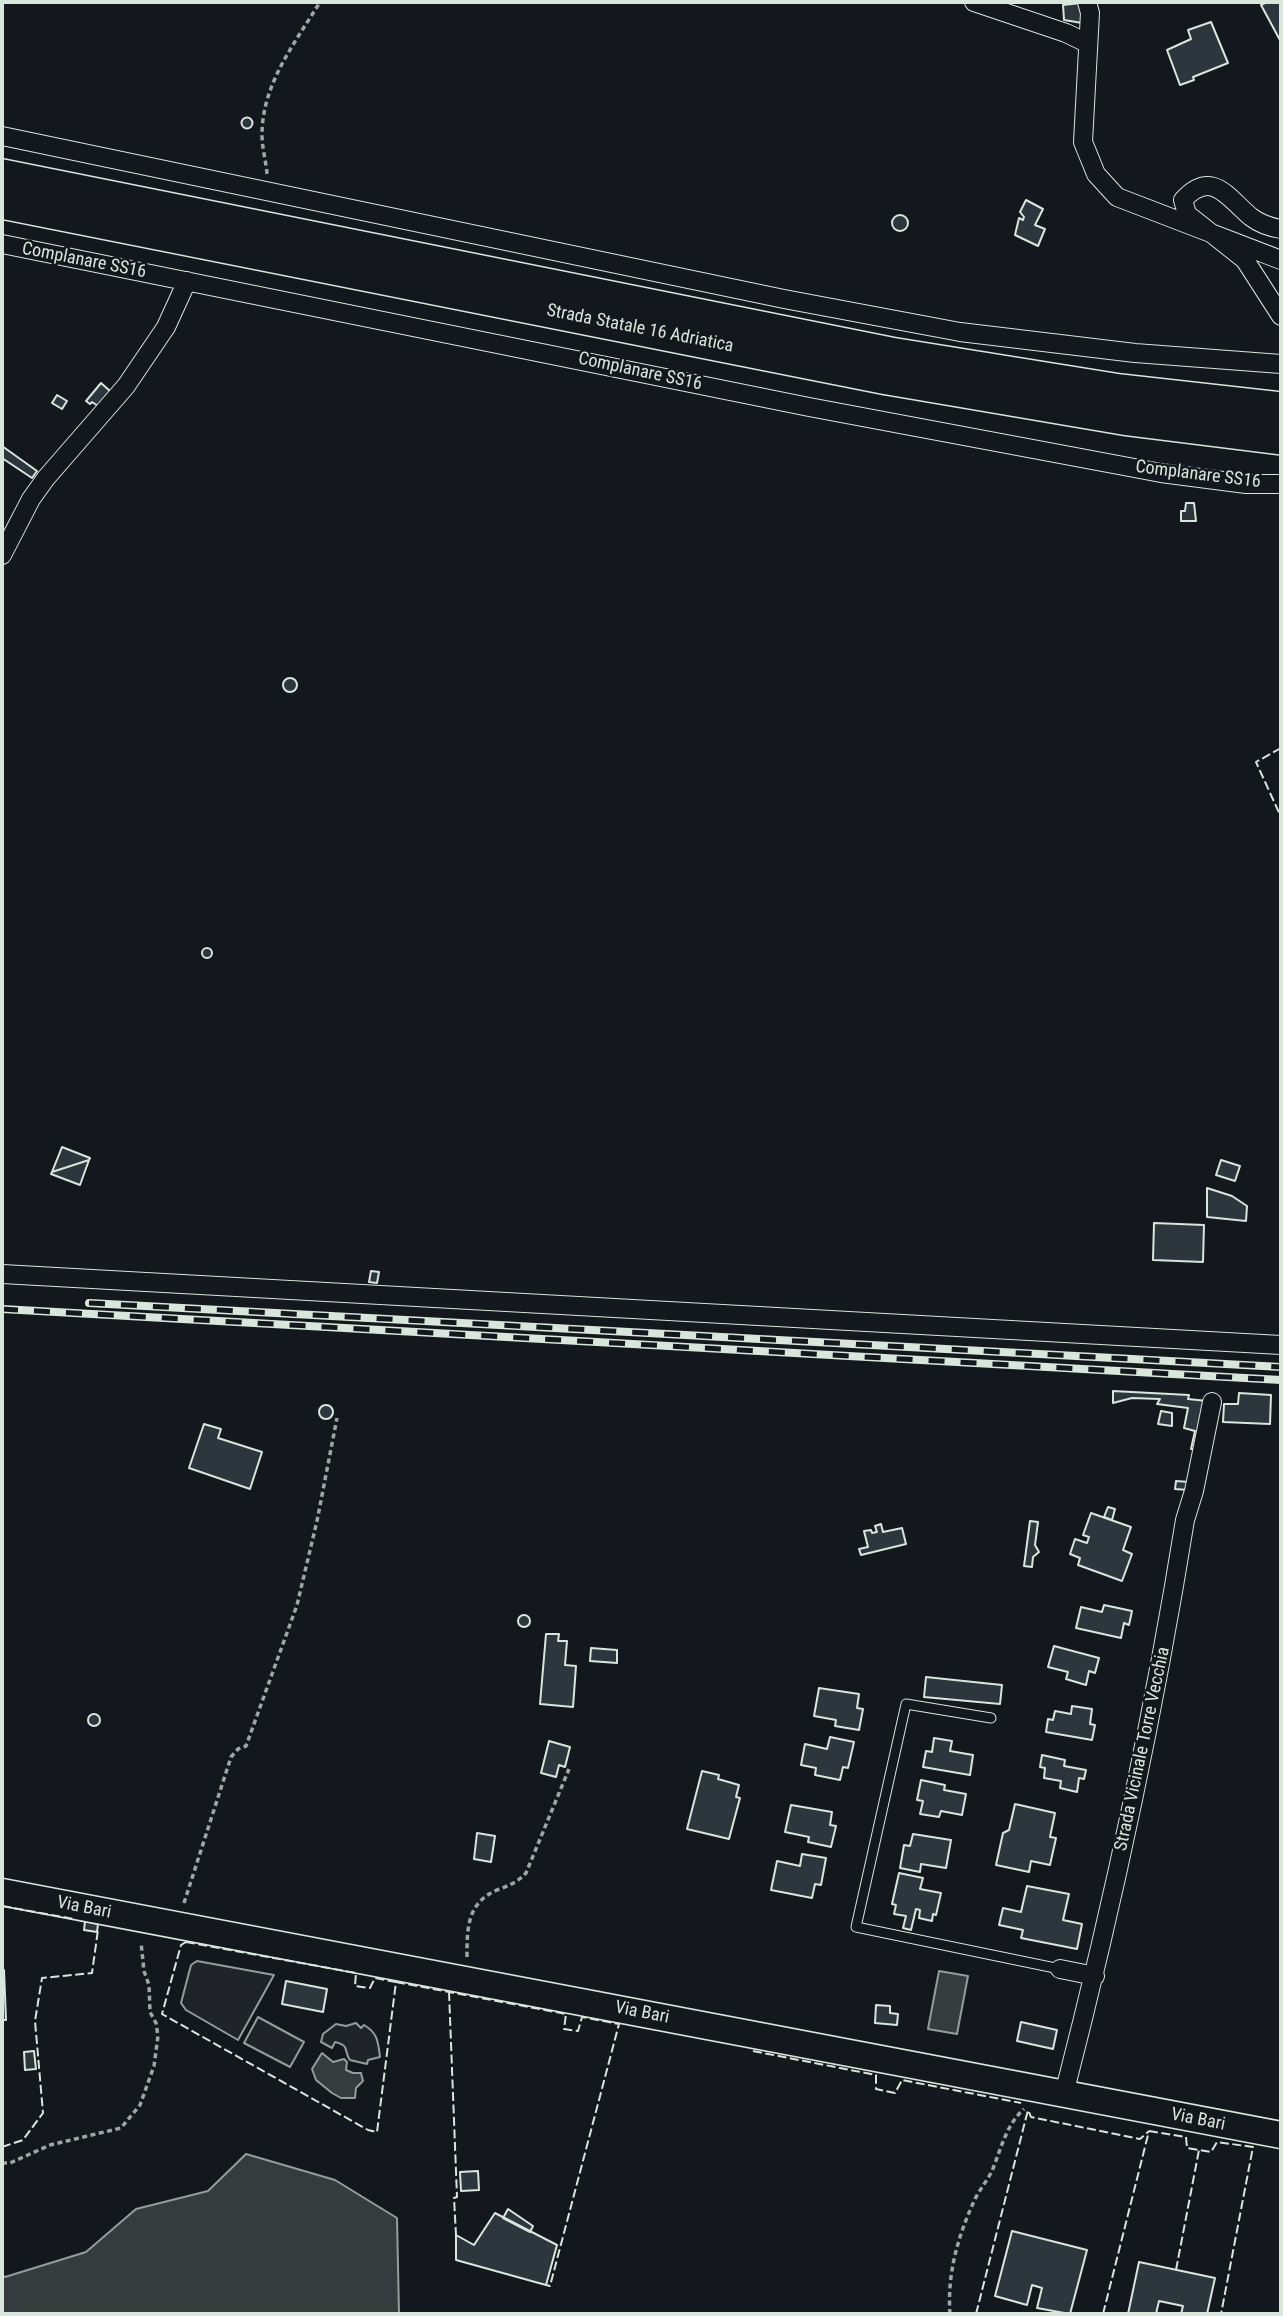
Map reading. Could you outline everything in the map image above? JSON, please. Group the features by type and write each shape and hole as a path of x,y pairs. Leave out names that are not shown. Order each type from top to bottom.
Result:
{"highway":[{"name":"Strada Statale 16 Adriatica","path":"2,176 890,354 1119,391 1281,410"},
{"name":"Strada Statale 16 Adriatica","path":"2,202 888,378 1129,419 1281,438"}],"main road":[{"name":"Via Bari","path":"2,1892 1281,2136"}],"street":[{"path":"974,2 1066,33 1087,43"},
{"path":"1087,2 1090,13 1083,142 1096,174 1117,197 1281,260"},
{"path":"2,136 784,299 960,332 1135,353 1281,364"},
{"path":"1281,229 1265,226 1250,216 1222,189 1210,186 1192,190 1183,200 1187,214 1245,260 1281,316"},
{"name":"Complanare SS16","path":"2,244 809,407 1147,471 1246,484 1281,484"},
{"path":"2,555 31,499 46,478 126,386 166,327 187,281"},
{"path":"2,1274 1281,1345"},
{"name":"Strada Vicinale Torre Vecchia","path":"1064,2094 1095,1976 1152,1712 1185,1520 1195,1491 1212,1402"},
{"path":"1060,1969 1095,1976"}],"lane":[{"path":"991,1718 906,1704 856,1927 1060,1969"}],"path":[{"path":"269,190 262,135 268,93 274,78 320,2"},
{"path":"180,1926 185,1896 231,1757 238,1749 246,1746 296,1605 337,1419"},
{"path":"466,1980 470,1916 483,1898 521,1879 526,1873 569,1769"},
{"path":"2,2163 10,2163 50,2145 121,2128 140,2105 154,2066 158,2036 156,2023 150,2012 149,1985 140,1947 146,1919"},
{"path":"950,2314 951,2266 965,2225 976,2197 991,2173 1011,2122 1029,2102"}],"shaded area":[{"path":"197,1961 274,1975 238,2040 186,2010 181,2003 191,1965"},
{"path":"939,1971 968,1976 957,2034 928,2029"},
{"path":"258,2017 304,2042 290,2067 244,2043"},
{"path":"356,2023 361,2028 364,2025 369,2028 378,2042 380,2057 368,2060 367,2064 350,2060 345,2047 340,2044 335,2042 332,2048 321,2042 323,2034 336,2024 346,2026"},
{"path":"322,2053 333,2062 344,2059 347,2062 346,2070 361,2073 363,2081 356,2088 355,2098 341,2098 316,2080 312,2069"},
{"path":"246,2154 335,2180 397,2218 399,2314 2,2314 2,2275 5,2277 86,2252 136,2209 208,2191"}],"building":[{"path":"1281,2 1281,42 1261,5"},
{"path":"1081,3 1082,23 1064,20 1063,5"},
{"path":"1211,22 1228,63 1180,85 1167,50 1191,39 1188,30"},
{"path":"247,117 253,123 247,129 241,123"},
{"path":"1026,200 1043,209 1035,225 1045,229 1038,246 1015,235 1019,218 1023,220 1024,217 1020,212"},
{"path":"897,215 903,215 908,223 906,229 897,231 892,226 892,220"},
{"path":"101,383 110,391 98,406 92,402 90,404 86,401"},
{"path":"57,395 67,401 62,409 52,403"},
{"path":"2,446 37,471 32,478 2,458"},
{"path":"1186,503 1194,503 1196,521 1181,521 1181,511 1185,511"},
{"path":"287,678 293,678 297,685 293,692 287,692 283,688 283,682"},
{"path":"207,948 211,949 211,957 207,958 203,957 202,953 203,949"},
{"path":"62,1147 90,1158 52,1172"},
{"path":"89,1160 80,1185 51,1174 52,1172"},
{"path":"1221,1160 1240,1166 1235,1181 1216,1175"},
{"path":"1207,1188 1232,1196 1247,1206 1246,1221 1207,1217"},
{"path":"1154,1223 1204,1225 1203,1262 1153,1260"},
{"path":"371,1271 379,1272 377,1283 369,1282"},
{"path":"1113,1391 1189,1395 1188,1399 1207,1401 1196,1449 1191,1449 1195,1431 1184,1428 1188,1408 1157,1404 1160,1399 1132,1398 1113,1403"},
{"path":"1239,1393 1271,1395 1270,1424 1223,1422 1224,1404 1238,1404"},
{"path":"326,1405 331,1407 331,1417 326,1419 321,1417 319,1412 321,1407"},
{"path":"1161,1411 1172,1413 1172,1426 1158,1424"},
{"path":"204,1424 221,1429 218,1438 262,1452 250,1489 189,1468"},
{"path":"1176,1481 1189,1482 1188,1490 1175,1489"},
{"path":"1108,1507 1115,1509 1112,1520 1104,1517"},
{"path":"1091,1513 1131,1527 1123,1550 1132,1554 1122,1581 1078,1565 1080,1558 1070,1554 1075,1539 1087,1543 1089,1537 1083,1535"},
{"path":"1030,1521 1038,1522 1035,1545 1039,1552 1033,1557 1032,1567 1024,1566"},
{"path":"881,1524 883,1532 902,1528 906,1544 861,1555 859,1549 868,1547 864,1531 877,1532 875,1526"},
{"path":"1104,1605 1132,1611 1129,1625 1124,1623 1121,1638 1076,1628 1081,1607 1102,1612"},
{"path":"524,1615 530,1621 524,1627 518,1621"},
{"path":"546,1634 559,1634 558,1641 567,1641 565,1665 576,1666 573,1707 540,1704"},
{"path":"1054,1646 1099,1658 1095,1673 1089,1671 1086,1685 1066,1679 1068,1672 1048,1667"},
{"path":"591,1648 617,1650 617,1663 590,1661"},
{"path":"926,1677 1002,1685 1000,1704 924,1697"},
{"path":"819,1688 859,1694 857,1708 863,1709 859,1730 835,1726 836,1720 814,1716"},
{"path":"1072,1706 1092,1709 1090,1724 1095,1725 1092,1740 1046,1732 1048,1719 1053,1720 1055,1711 1071,1714"},
{"path":"94,1714 100,1720 94,1726 88,1720"},
{"path":"830,1737 854,1742 848,1768 843,1767 840,1780 815,1775 816,1768 801,1765 805,1744 827,1749"},
{"path":"934,1738 952,1741 950,1751 973,1755 970,1775 923,1767 926,1751 932,1752"},
{"path":"549,1741 570,1747 565,1767 559,1765 556,1777 541,1773"},
{"path":"1042,1755 1065,1760 1064,1766 1086,1770 1084,1779 1079,1778 1077,1792 1060,1788 1061,1781 1044,1778 1045,1768 1040,1767"},
{"path":"702,1771 719,1775 718,1779 739,1785 736,1797 740,1798 729,1839 687,1829"},
{"path":"921,1780 945,1785 944,1790 966,1794 962,1815 941,1811 939,1817 920,1814 923,1801 917,1800"},
{"path":"1015,1804 1055,1813 1050,1837 1056,1838 1050,1865 1031,1861 1029,1872 996,1865 1003,1833 1009,1830"},
{"path":"791,1805 832,1812 830,1825 836,1826 831,1847 808,1842 809,1837 785,1832"},
{"path":"477,1833 495,1836 491,1862 474,1859"},
{"path":"913,1834 951,1840 946,1868 921,1864 920,1872 900,1868 904,1845 910,1846"},
{"path":"802,1854 826,1858 821,1885 815,1884 812,1898 771,1890 777,1861 800,1866"},
{"path":"899,1873 923,1878 920,1889 941,1893 932,1921 919,1918 920,1910 916,1909 911,1930 903,1928 906,1916 894,1914 896,1905 892,1904"},
{"path":"1027,1886 1069,1894 1063,1920 1082,1924 1077,1949 1021,1938 1023,1930 999,1925 1003,1908 1021,1912"},
{"path":"85,1921 98,1924 97,1932 84,1930"},
{"path":"4,1970 6,2020 2,2020"},
{"path":"286,1981 327,1989 323,2012 282,2004"},
{"path":"876,2005 890,2006 890,2013 898,2014 897,2025 875,2023"},
{"path":"1021,2022 1057,2030 1053,2049 1017,2041"},
{"path":"34,2051 36,2069 25,2070 24,2052"},
{"path":"478,2171 479,2190 461,2191 460,2172"},
{"path":"508,2209 533,2226 530,2232 503,2218"},
{"path":"495,2213 557,2245 546,2285 456,2260 456,2235 474,2245"},
{"path":"1012,2231 1087,2250 1070,2314 1037,2308 1042,2288 1032,2285 1027,2305 995,2296"},
{"path":"1139,2262 1215,2278 1207,2314 1181,2314 1183,2306 1159,2301 1156,2314 1128,2314"}],"railway":[{"path":"89,1303 1281,1367"},
{"path":"2,1309 1281,1380"}],"fence":[{"path":"1281,748 1256,762 1281,817"},
{"path":"2,1906 74,1919"},
{"path":"2,2147 23,2140 43,2113 35,2021 42,1978 92,1973 98,1930"},
{"path":"186,1942 356,1973 355,1986 370,1988 375,1978 396,1982 377,2132 368,2130 162,2014 181,1945 186,1942"},
{"path":"396,1982 566,2014 564,2029 578,2031 582,2017 619,2024 550,2286 546,2285"},
{"path":"449,1992 456,2235"},
{"path":"753,2051 876,2075 876,2089 895,2093 902,2080 1021,2103"},
{"path":"976,2314 1028,2110"},
{"path":"1029,2112 1031,2117 1140,2139 1149,2131"},
{"path":"1149,2131 1186,2137 1187,2148 1211,2152 1217,2142 1253,2147 1221,2314"},
{"path":"1103,2314 1149,2131"},
{"path":"1176,2270 1199,2150"}]}
